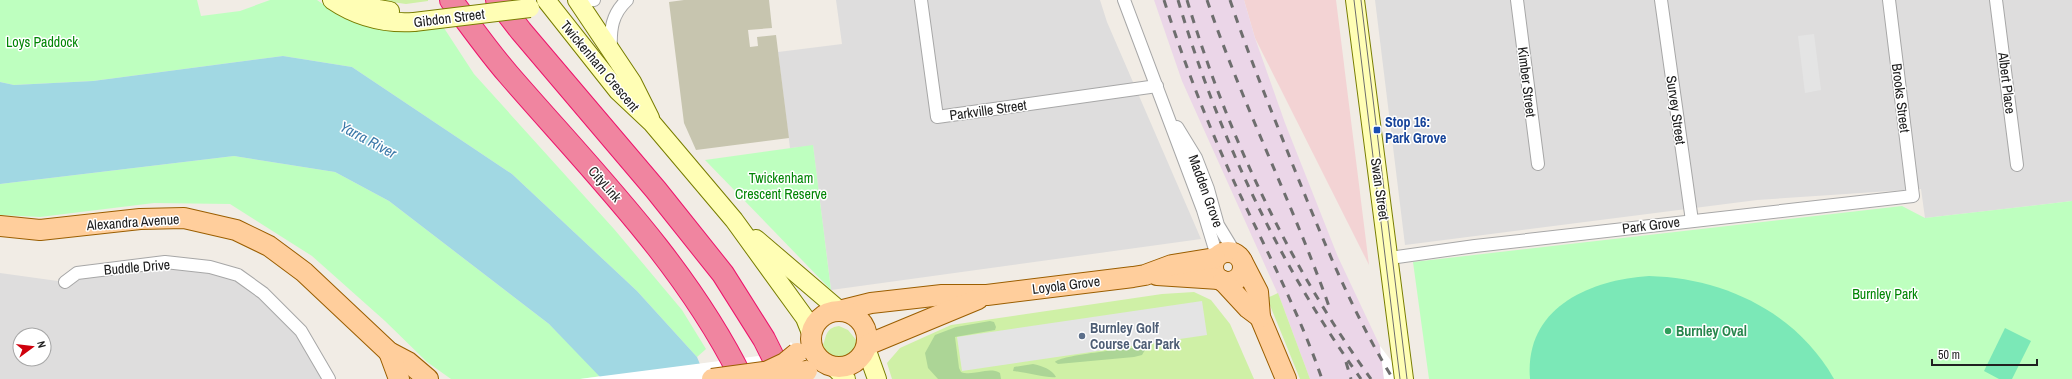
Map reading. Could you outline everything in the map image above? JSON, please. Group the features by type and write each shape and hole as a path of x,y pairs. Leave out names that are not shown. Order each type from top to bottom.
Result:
{"highway":[{"name":"CityLink","path":"451,0 507,73 607,186 664,255 706,314 742,379"},
{"path":"498,0 521,31 656,190 722,274 764,339 774,376"}],"main road":[{"name":"Gibdon Street","path":"332,0 352,3 410,17 583,1"},
{"name":"Gibdon Street","path":"410,17 498,0"},
{"name":"Swan Street","path":"1356,0 1390,258 1404,378"},
{"name":"Twickenham Crescent","path":"583,1 611,50 635,86 652,123"},
{"name":"Twickenham Crescent","path":"542,5 618,91 634,108 652,123 734,220 805,318 811,334"},
{"name":"Alexandra Avenue","path":"0,226 40,230 140,219 184,218 236,230 269,246 304,272 389,352 408,362 428,379"},
{"name":"Twickenham Crescent","path":"734,220 841,310"},
{"path":"1227,257 1243,270 1239,277 1231,282 1221,280 1213,267 1227,257"},
{"name":"Loyola Grove","path":"1145,275 1172,265 1227,257"},
{"name":"Madden Grove","path":"1227,257 1258,292 1260,317 1286,379"},
{"name":"Loyola Grove","path":"841,310 871,304 942,295 987,295 1145,275 1221,280"},
{"name":"Madden Grove","path":"1221,280 1248,308 1260,317"},
{"name":"Loyola Grove","path":"866,346 987,295"},
{"path":"712,379 774,376 807,370 836,370 850,365 860,358 866,346 867,333 863,324 857,316 841,310 829,312 821,316 815,324 811,334 797,353 780,366 774,376"},
{"path":"811,334 811,344 815,354 822,361 836,370"},
{"path":"866,346 877,379"},
{"name":"Alexandra Avenue","path":"389,352 399,379"}],"street":[{"path":"611,50 613,20 618,9 628,0"},
{"name":"Parkville Street","path":"921,0 937,117 1157,86"},
{"name":"Madden Grove","path":"1124,0 1204,210 1227,257"},
{"name":"Kimber Street","path":"1517,0 1538,164"},
{"name":"Survey Street","path":"1661,0 1692,221"},
{"name":"Brooks Street","path":"1889,0 1914,196"},
{"name":"Albert Place","path":"1996,0 2017,166"},
{"name":"Madden Grove","path":"1157,86 1196,158 1208,189 1227,257"},
{"name":"Park Grove","path":"1390,258 1475,246 1914,196"},
{"name":"Buddle Drive","path":"65,282 77,273 166,262 210,267 238,275 263,293 301,331 329,379"}],"shaded area":[{"path":"684,0 769,0 772,28 748,30 750,47 758,46 757,37 776,35 789,138 696,150 684,123 669,2"},
{"path":"836,0 1100,0 1107,22 1201,239 831,290 813,146 790,148 778,52 842,44"},
{"path":"1154,0 1244,0 1255,38 1285,123 1338,257 1380,346 1384,379 1310,379 1281,301 1182,81"},
{"path":"1244,0 1336,0 1369,265 1255,38"},
{"path":"1375,0 2072,0 2072,201 1925,218 1921,189 1757,200 1405,245"},
{"path":"1814,34 1821,90 1805,93 1798,36"},
{"path":"165,262 238,275 279,307 329,379 0,379 0,273 65,282 77,273"},
{"name":"Burnley Golf Course Car Park","path":"1202,301 1207,335 962,371 957,337"}],"green space":[{"name":"Loys Paddock","path":"0,0 197,0 201,16 240,11 270,0 317,0 341,17 355,22 418,30 444,28 474,74 614,229 682,310 706,349 697,357 637,291 512,174 352,67 283,56 93,81 14,85 0,82"},
{"path":"377,0 428,0 428,1 406,4"},
{"name":"Twickenham Crescent Reserve","path":"813,145 831,290 705,160"},
{"path":"234,156 335,172 389,201 549,324 601,376 580,379 451,379 427,362 385,321 312,256 230,204 154,203 40,217 0,215 0,184"},
{"name":"Burnley Park","path":"2072,201 2072,379 1429,379 1413,262 1902,206 1925,218"},
{"name":"Burnley Oval","path":"1649,276 1677,278 1704,284 1730,292 1755,303 1779,317 1800,335 1818,355 1834,379 1530,379 1531,354 1538,334 1549,316 1565,302 1583,292 1604,284"},
{"path":"1194,292 1211,300 1230,324 1254,379 892,379 887,363 900,348 951,325 1162,294"},
{"path":"1278,293 1310,379 1300,379 1267,298"},
{"path":"990,321 994,322 996,327 995,330 955,337 959,368 961,372 966,373 995,371 1000,373 1001,379 938,379 928,368 925,353 935,335 956,327"},
{"path":"839,326 848,330 857,341 855,347 846,356 841,358 830,357 825,353 822,347 828,331"},
{"path":"2005,328 2031,341 2012,379 1999,379 1984,371"},
{"path":"1139,347 1145,350 1142,355 1134,357 1058,364 1055,362 1069,357"},
{"path":"1033,364 1049,370 1056,377 1013,371 1014,367"}],"water":[{"name":"Yarra River","path":"283,56 352,67 512,174 637,291 697,357 706,379 602,379 549,324 389,201 335,172 234,156 0,184 0,82 14,85 93,81"}],"pier":[{"path":"791,342 811,379 580,379 774,354 783,351"},
{"path":"1380,346 1383,350 1405,379 1384,379"}],"tram line":[{"path":"1354,0 1400,379"},
{"path":"1361,0 1407,379"}],"railway":[{"path":"1164,0 1188,70 1216,140 1236,186 1293,305 1322,379"},
{"path":"1178,0 1212,100 1254,197 1303,291 1331,336 1361,379"},
{"path":"1187,0 1203,51 1221,100 1263,197 1313,290 1371,379"},
{"path":"1207,0 1236,79 1301,233 1331,312"},
{"path":"1230,0 1261,84 1327,249 1364,328 1393,379"},
{"path":"1346,362 1351,379"}],"place":[{"name":"Stop 16: Park Grove","path":"1377,130"},
{"name":"Burnley Oval","path":"1668,331"},
{"name":"Burnley Golf Course Car Park","path":"1082,336"}]}
